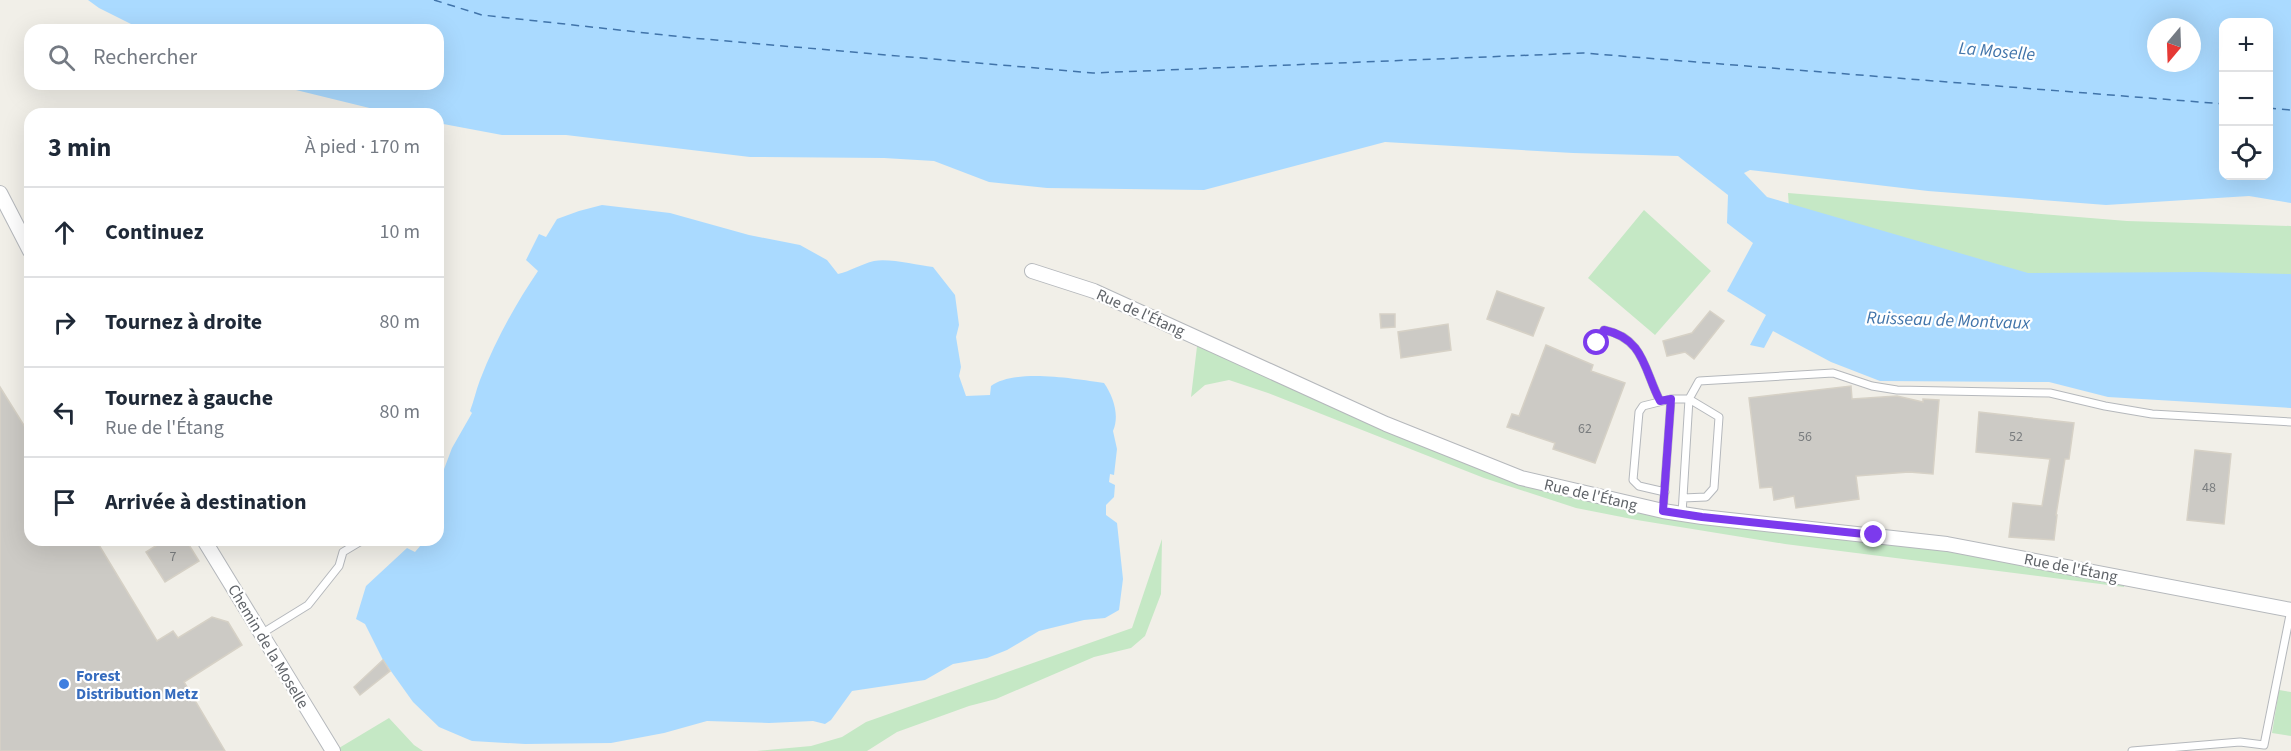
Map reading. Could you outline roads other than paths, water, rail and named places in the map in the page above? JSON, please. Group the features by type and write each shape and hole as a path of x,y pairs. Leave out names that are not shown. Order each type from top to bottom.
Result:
{"street":[{"path":"0,193 24,239"},
{"name":"Rue de l'Étang","path":"1032,271 1094,291 1386,424 1521,478 1663,511 1947,544 2291,610"},
{"name":"Chemin de la Moselle","path":"208,546 333,751"}],"lane":[{"path":"1597,343 1604,330 1619,333 1639,350 1660,401"},
{"path":"1682,514 1689,399 1699,381 1833,373 1872,386 1897,390 2050,393 2152,414 2291,422"},
{"path":"1663,511 1671,399"},
{"path":"1665,492 1639,486 1633,480 1639,412 1643,406 1660,401 1689,399 1719,417 1714,488 1706,497 1683,498"},
{"path":"261,634 308,605 339,566 343,552 353,546"},
{"path":"2132,751 2240,741 2264,745 2291,610"}],"water":[{"path":"88,0 2291,0 2291,203 2249,196 2106,205 1928,191 1750,170 1744,173 1767,197 2028,273 2291,274 2291,408 2108,397 2049,382 1880,381 1831,362 1773,331 1764,348 1750,345 1766,315 1727,291 1753,243 1727,223 1728,195 1678,156 1573,153 1385,142 1204,190 1047,188 989,182 934,161 884,158 750,157 566,135 502,135 444,124 444,108 370,108 296,90 444,90 444,24 131,24"},
{"path":"602,205 670,213 749,235 800,245 827,260 838,274 880,260 933,267 955,295 959,325 956,337 961,367 959,376 966,396 990,395 991,386 1014,377 1046,376 1104,383 1113,400 1116,412 1113,431 1117,449 1114,475 1110,474 1109,482 1115,485 1114,497 1106,505 1106,515 1117,523 1123,579 1119,610 1105,618 1084,620 1039,631 1007,650 987,658 953,664 925,680 852,691 831,720 825,724 813,721 769,723 707,721 664,733 611,743 525,744 472,741 439,727 413,702 383,660 365,624 356,619 366,586 407,548 415,552 420,546 444,546 444,469 452,448 472,413 470,411 477,388 492,351 513,310 538,271 526,260 539,234 546,237 557,219"}],"place":[{"name":"Forest Distribution Metz","path":"64,684"}],"water label":[{"name":"La Moselle","path":"1997,51"},
{"name":"Ruisseau de Montvaux","path":"1948,320"}]}
